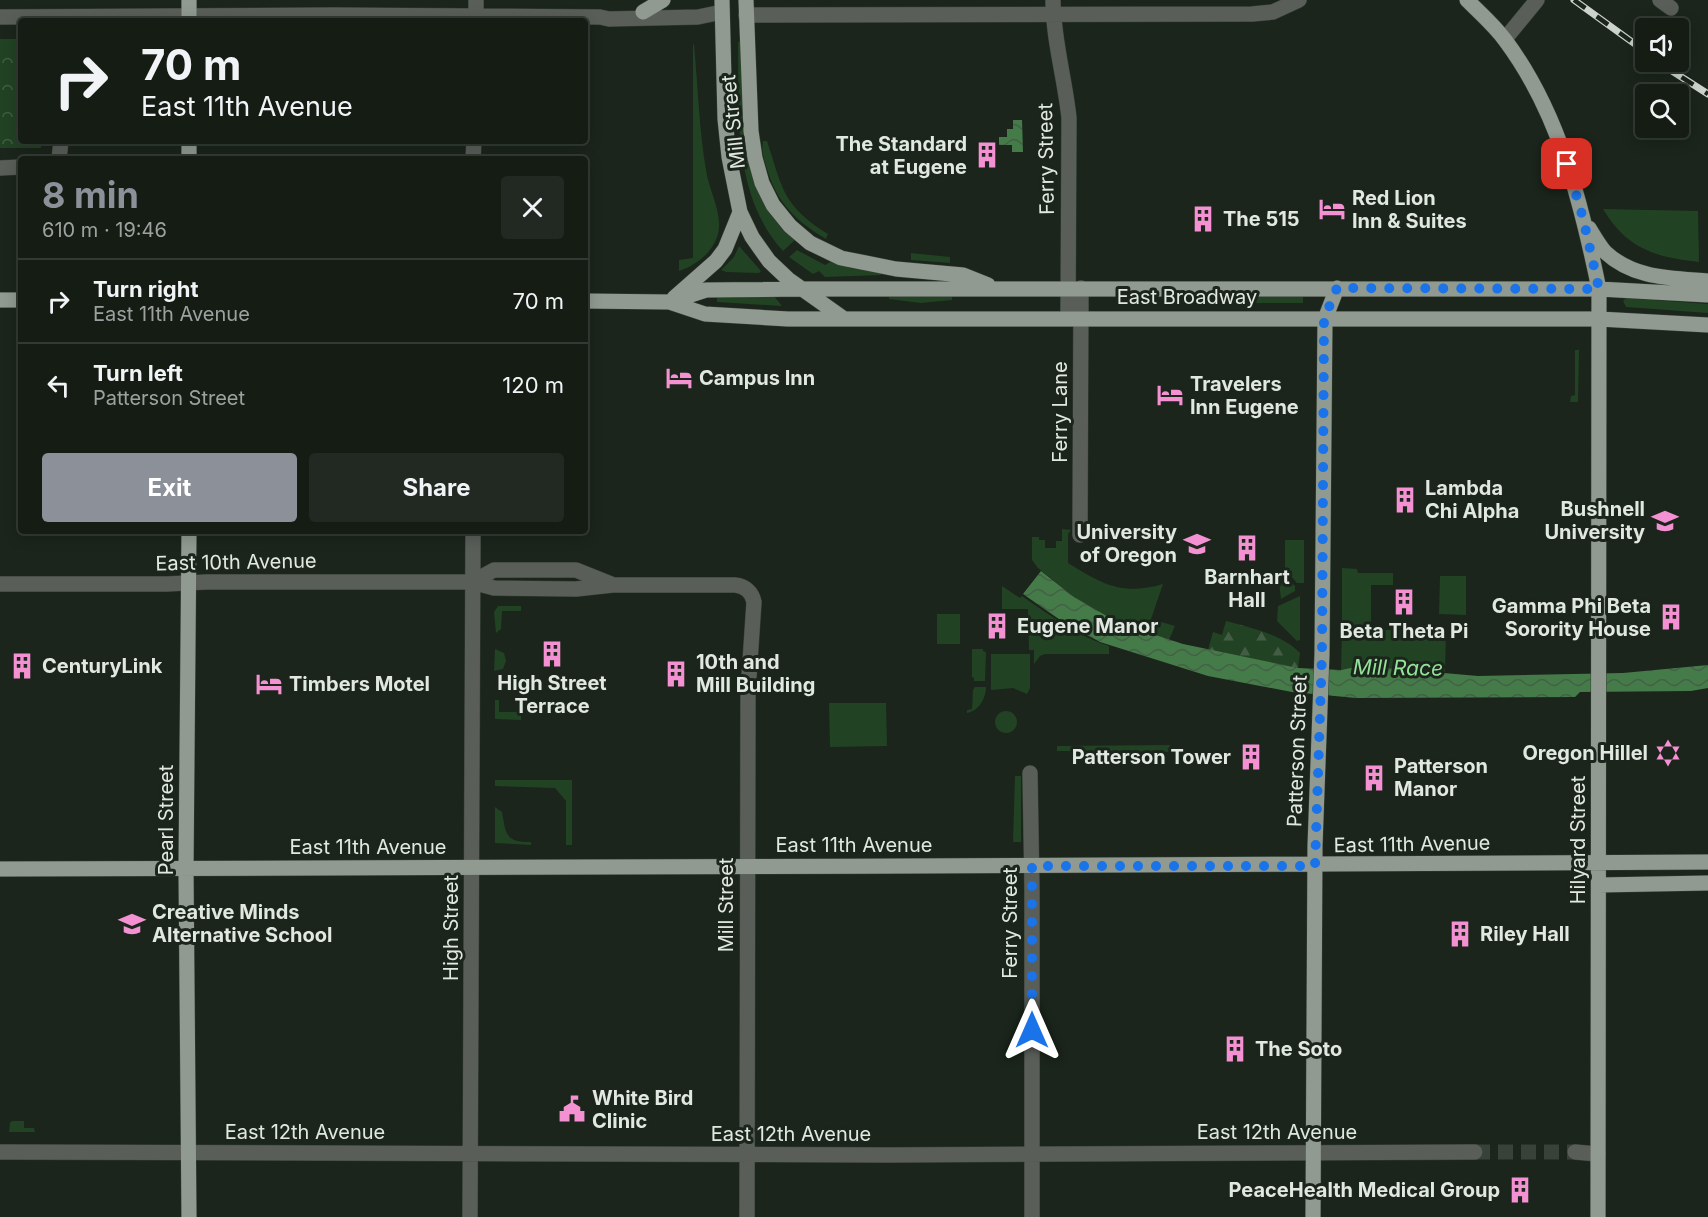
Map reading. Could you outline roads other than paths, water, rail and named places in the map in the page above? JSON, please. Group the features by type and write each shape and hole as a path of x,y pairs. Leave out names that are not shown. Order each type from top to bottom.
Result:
{"main road":[{"path":"643,12 663,0"},
{"path":"1467,0 1505,39 1531,78 1552,121 1583,218 1599,289"},
{"path":"720,4 746,8"},
{"name":"Mill Street","path":"720,4 725,119 729,157 740,212 752,237 769,261 802,289 843,318"},
{"name":"Mill Street","path":"746,8 751,130 755,158 762,183 773,205 790,226 810,243 841,258 896,269 963,275 997,288"},
{"path":"669,302 716,261 725,249 740,212"},
{"path":"1583,218 1604,250 1623,266 1647,274 1708,281"},
{"name":"Patterson Street","path":"1313,1217 1315,866 1322,654 1324,319 1337,288"},
{"name":"East Broadway","path":"588,301 669,302 706,291 802,289 1599,289 1708,295"},
{"name":"Hilyard Street","path":"1598,1217 1599,289"},
{"path":"0,300 18,300"},
{"name":"East Broadway","path":"669,302 705,314 788,319 1599,319 1708,326"},
{"name":"Pearl Street","path":"189,534 186,869 189,1217"},
{"name":"East 11th Avenue","path":"0,869 1315,866 1708,862"},
{"path":"1599,885 1708,883"}],"street":[{"path":"476,0 476,18"},
{"path":"746,8 1053,7 1263,14 1285,8 1299,0"},
{"path":"1505,39 1537,0"},
{"path":"538,18 698,17 720,4"},
{"path":"600,17 616,12 643,12 720,4"},
{"name":"Ferry Street","path":"1053,7 1069,118 1075,288"},
{"path":"78,18 189,12 435,18"},
{"path":"0,17 30,18"},
{"path":"0,168 18,167"},
{"name":"Ferry Lane","path":"1075,288 1080,536"},
{"name":"High Street","path":"470,1217 473,534"},
{"name":"East 10th Avenue","path":"0,584 472,582 494,588 576,589 613,585 735,585 751,593"},
{"name":"Mill Street","path":"747,1217 748,677 754,602 751,593"},
{"name":"Ferry Street","path":"1030,773 1032,1217"},
{"name":"East 12th Avenue","path":"0,1152 747,1155 1474,1152"},
{"path":"1575,1152 1598,1154"}],"water":[{"path":"1013,120 1022,120 1023,152 1012,152 1012,145 999,145 999,137 1007,137 1007,129 1013,129"},
{"path":"1041,571 1074,597 1119,623 1183,644 1298,668 1341,670 1375,667 1478,676 1623,673 1708,665 1708,688 1691,691 1580,692 1575,697 1356,698 1292,692 1208,676 1100,642 1066,624 1023,594"}],"tunnel":[{"path":"1475,1152 1575,1152"}],"railway":[{"path":"1574,0 1635,44"},
{"path":"1674,72 1708,94"}],"place":[{"name":"The Standard at Eugene","path":"987,155"},
{"name":"Red Lion Inn & Suites","path":"1332,209"},
{"name":"The 515","path":"1203,219"},
{"name":"Campus Inn","path":"679,378"},
{"name":"Travelers Inn Eugene","path":"1170,395"},
{"name":"Lambda Chi Alpha","path":"1405,500"},
{"name":"Bushnell University","path":"1665,521"},
{"name":"University of Oregon","path":"1197,544"},
{"name":"Barnhart Hall","path":"1247,548"},
{"name":"Beta Theta Pi","path":"1404,602"},
{"name":"Gamma Phi Beta Sorority House","path":"1671,617"},
{"name":"Eugene Manor","path":"997,626"},
{"name":"High Street Terrace","path":"552,654"},
{"name":"CenturyLink","path":"22,666"},
{"name":"10th and Mill Building","path":"676,674"},
{"name":"Timbers Motel","path":"269,684"},
{"name":"Oregon Hillel","path":"1668,753"},
{"name":"Patterson Tower","path":"1251,757"},
{"name":"Patterson Manor","path":"1374,778"},
{"name":"Creative Minds Alternative School","path":"132,924"},
{"name":"Riley Hall","path":"1460,934"},
{"name":"The Soto","path":"1235,1049"},
{"name":"White Bird Clinic","path":"572,1109"},
{"name":"PeaceHealth Medical Group","path":"1520,1190"}],"water label":[{"name":"Mill Race","path":"1398,668"}]}
